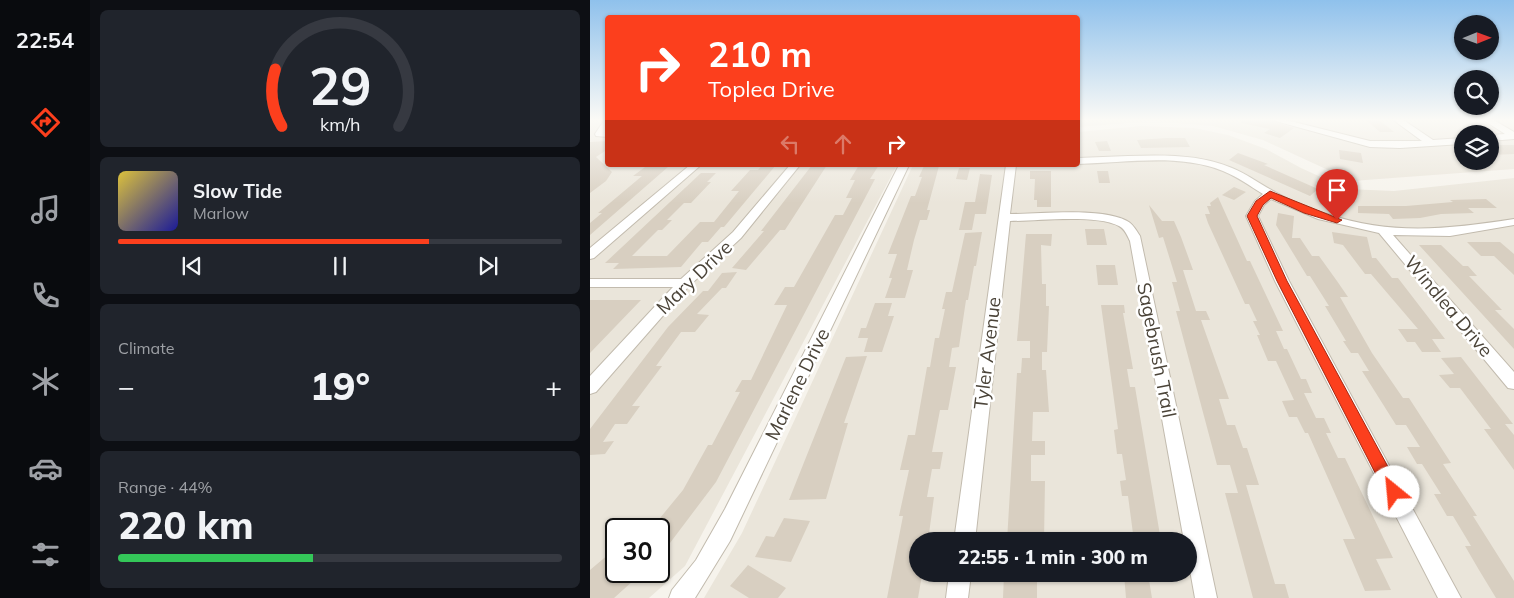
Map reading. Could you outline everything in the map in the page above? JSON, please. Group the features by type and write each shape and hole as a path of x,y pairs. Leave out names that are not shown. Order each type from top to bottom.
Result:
{"street":[{"path":"1080,161 1157,158 1211,164 1240,173 1270,194 1307,211 1352,224 1383,230 1417,233 1451,232 1514,222"},
{"path":"590,255 631,218 694,167"},
{"name":"Mary Drive","path":"590,387 684,283 737,235 793,167"},
{"name":"Marlene Drive","path":"680,598 692,585 714,549 808,364 878,215 903,167"},
{"name":"Tyler Avenue","path":"965,532 1011,167"},
{"path":"1270,194 1259,203 1252,216 1282,281 1450,598"},
{"name":"Sagebrush Trail","path":"1004,218 1100,218 1122,224 1133,236 1136,242 1206,598"},
{"path":"1501,224 1514,235"},
{"name":"Windlea Drive","path":"1383,230 1514,383"},
{"path":"590,283 684,283"},
{"path":"958,598 959,582"}],"shaded area":[{"path":"590,147 605,147 605,167 896,167 685,566 670,579 670,518 605,518 605,583 666,583 649,598 590,598"},
{"path":"1080,147 1260,147 1347,189 1394,191 1514,178 1514,598 704,598 742,533 912,167 1080,167"},
{"path":"1278,147 1454,147 1454,170 1499,170 1499,147 1514,147 1514,169 1352,181"}],"building":[{"path":"590,147 605,147 605,151 596,157 612,172 606,181 590,193"},
{"path":"1097,147 1109,147 1111,151 1099,151"},
{"path":"1140,147 1190,147 1141,148"},
{"path":"1499,147 1514,147 1514,154 1499,155"},
{"path":"1339,150 1361,153 1363,163 1340,159"},
{"path":"1238,153 1268,164 1264,165 1318,189 1310,196 1229,160"},
{"path":"645,167 668,167 590,235 590,223 602,213 598,213 642,176 633,176"},
{"path":"760,167 774,167 724,227 721,227 708,242 702,242 681,267 613,269 619,263 605,263 701,173 716,173 707,182 711,182 691,203 684,203 667,220 672,220 662,230 658,230 632,256 667,256 700,222 714,222 739,191 731,191 750,170 758,170"},
{"path":"810,167 826,167 785,230 780,230 746,270 732,268 764,231 761,231"},
{"path":"858,167 878,167 870,179 875,179 716,482 670,543 670,518 660,518 683,490 708,445 712,445 740,392 735,392 742,380 751,380 787,305 774,305 785,287 794,287 835,215 843,215 852,198 846,198 855,180 850,180"},
{"path":"924,167 939,167 927,210 930,210 927,220 920,220 914,240 907,270 913,270 905,298 885,298 897,254 888,254 911,196 915,196 922,177 919,177"},
{"path":"959,168 970,168 967,180 956,179"},
{"path":"1030,171 1051,171 1051,207 1037,207 1037,200 1034,200 1035,179 1030,179"},
{"path":"1097,171 1108,171 1110,183 1099,183"},
{"path":"980,174 992,175 986,214 975,214 972,230 959,230 965,202 975,202"},
{"path":"1234,187 1246,192 1234,200 1222,195"},
{"path":"1325,196 1338,200 1333,207 1320,204"},
{"path":"1218,197 1247,261 1250,261 1283,331 1276,331 1284,349 1287,349 1301,379 1306,379 1312,393 1304,393 1316,418 1324,418 1331,433 1326,433 1338,458 1345,458 1393,558 1376,559 1391,590 1365,591 1343,539 1355,539 1308,433 1305,433 1297,417 1289,417 1282,401 1294,400 1276,361 1268,361 1257,335 1260,335 1253,321 1257,321 1249,304 1245,304 1208,223 1205,214 1210,214 1207,206 1211,206 1210,203"},
{"path":"1486,199 1497,208 1468,208 1474,213 1393,219 1389,214 1358,213 1358,206 1406,206 1453,202 1450,200"},
{"path":"1149,205 1162,221 1174,221 1193,270 1183,270 1196,311 1206,311 1210,320 1201,320 1229,399 1219,399 1227,425 1235,425 1243,448 1247,448 1259,485 1246,485 1275,584 1285,584 1289,598 1253,598 1225,493 1238,493 1230,465 1217,465 1176,311 1180,311 1172,282 1177,282 1163,237 1159,238"},
{"path":"1278,213 1294,216 1292,238 1300,238 1312,256 1319,256 1337,281 1348,297 1340,297 1372,353 1403,398 1409,398 1451,463 1443,464 1477,516 1473,516 1514,581 1514,598 1496,598 1465,546 1471,546 1453,516 1447,516 1434,494 1441,494 1422,464 1417,464 1407,447 1420,447 1406,425 1396,425 1362,371 1369,371 1358,353 1351,353 1343,341 1346,341 1325,306 1329,306 1310,276 1307,276 1276,225"},
{"path":"1085,229 1104,229 1107,245 1087,245"},
{"path":"982,232 968,300 966,300 959,347 952,348 949,367 956,367 948,410 940,410 932,452 943,452 940,469 932,469 927,497 934,497 929,532 909,532 909,582 921,582 918,598 887,598 903,516 899,516 909,470 900,470 908,435 915,435 927,367 930,367 935,338 939,338 945,309 942,309 946,292 952,292 965,233"},
{"path":"1332,232 1367,237 1372,258 1376,258 1392,278 1398,278 1445,339 1432,339 1441,352 1422,352 1415,342 1407,342 1398,329 1418,329 1371,274 1365,274 1343,245 1334,243"},
{"path":"1026,234 1052,234 1051,246 1041,245 1042,284 1046,284 1046,306 1049,306 1047,352 1042,352 1042,370 1046,370 1049,412 1033,412 1032,441 1045,441 1045,455 1031,455 1031,481 1045,481 1044,532 1008,532 1017,373 1021,373 1022,358 1030,358 1030,341 1017,341"},
{"path":"1467,242 1500,242 1514,254 1514,275 1494,256 1481,256"},
{"path":"1419,245 1441,245 1463,266 1468,266 1477,276 1469,276 1502,310 1495,310 1514,329 1514,349"},
{"path":"1096,265 1115,265 1118,285 1098,285"},
{"path":"737,272 726,288 722,288 697,314 709,315 695,332 681,332 656,366 662,366 632,406 640,406 627,424 615,424 603,442 614,441 605,454 590,455 590,429 668,327 703,291 708,291 722,273"},
{"path":"590,300 641,300 590,353"},
{"path":"875,303 892,303 888,316 894,316 882,352 864,352 868,338 858,338 861,328 866,328"},
{"path":"1101,305 1124,305 1125,313 1123,313 1133,369 1127,369 1130,387 1135,387 1159,532 1133,532 1128,496 1122,496 1120,481 1126,480 1122,454 1117,454 1114,430 1118,429"},
{"path":"867,356 844,423 848,423 826,499 789,500 846,357"},
{"path":"1461,357 1513,424 1505,424 1514,435 1514,470 1484,429 1491,429 1460,388 1450,388 1439,375 1454,374 1441,358"},
{"path":"784,518 810,521 791,562 755,557 766,536 774,537"},
{"path":"605,557 605,583 631,583 614,598 590,598 590,570"},
{"path":"748,565 786,588 778,598 749,598 730,586"},
{"path":"1004,582 1037,582 1037,598 1003,598"},
{"path":"1125,582 1149,582 1152,598 1126,598"}],"route":[{"path":"1337,220 1307,211 1270,194 1259,203 1252,216 1282,281 1394,492"}]}
